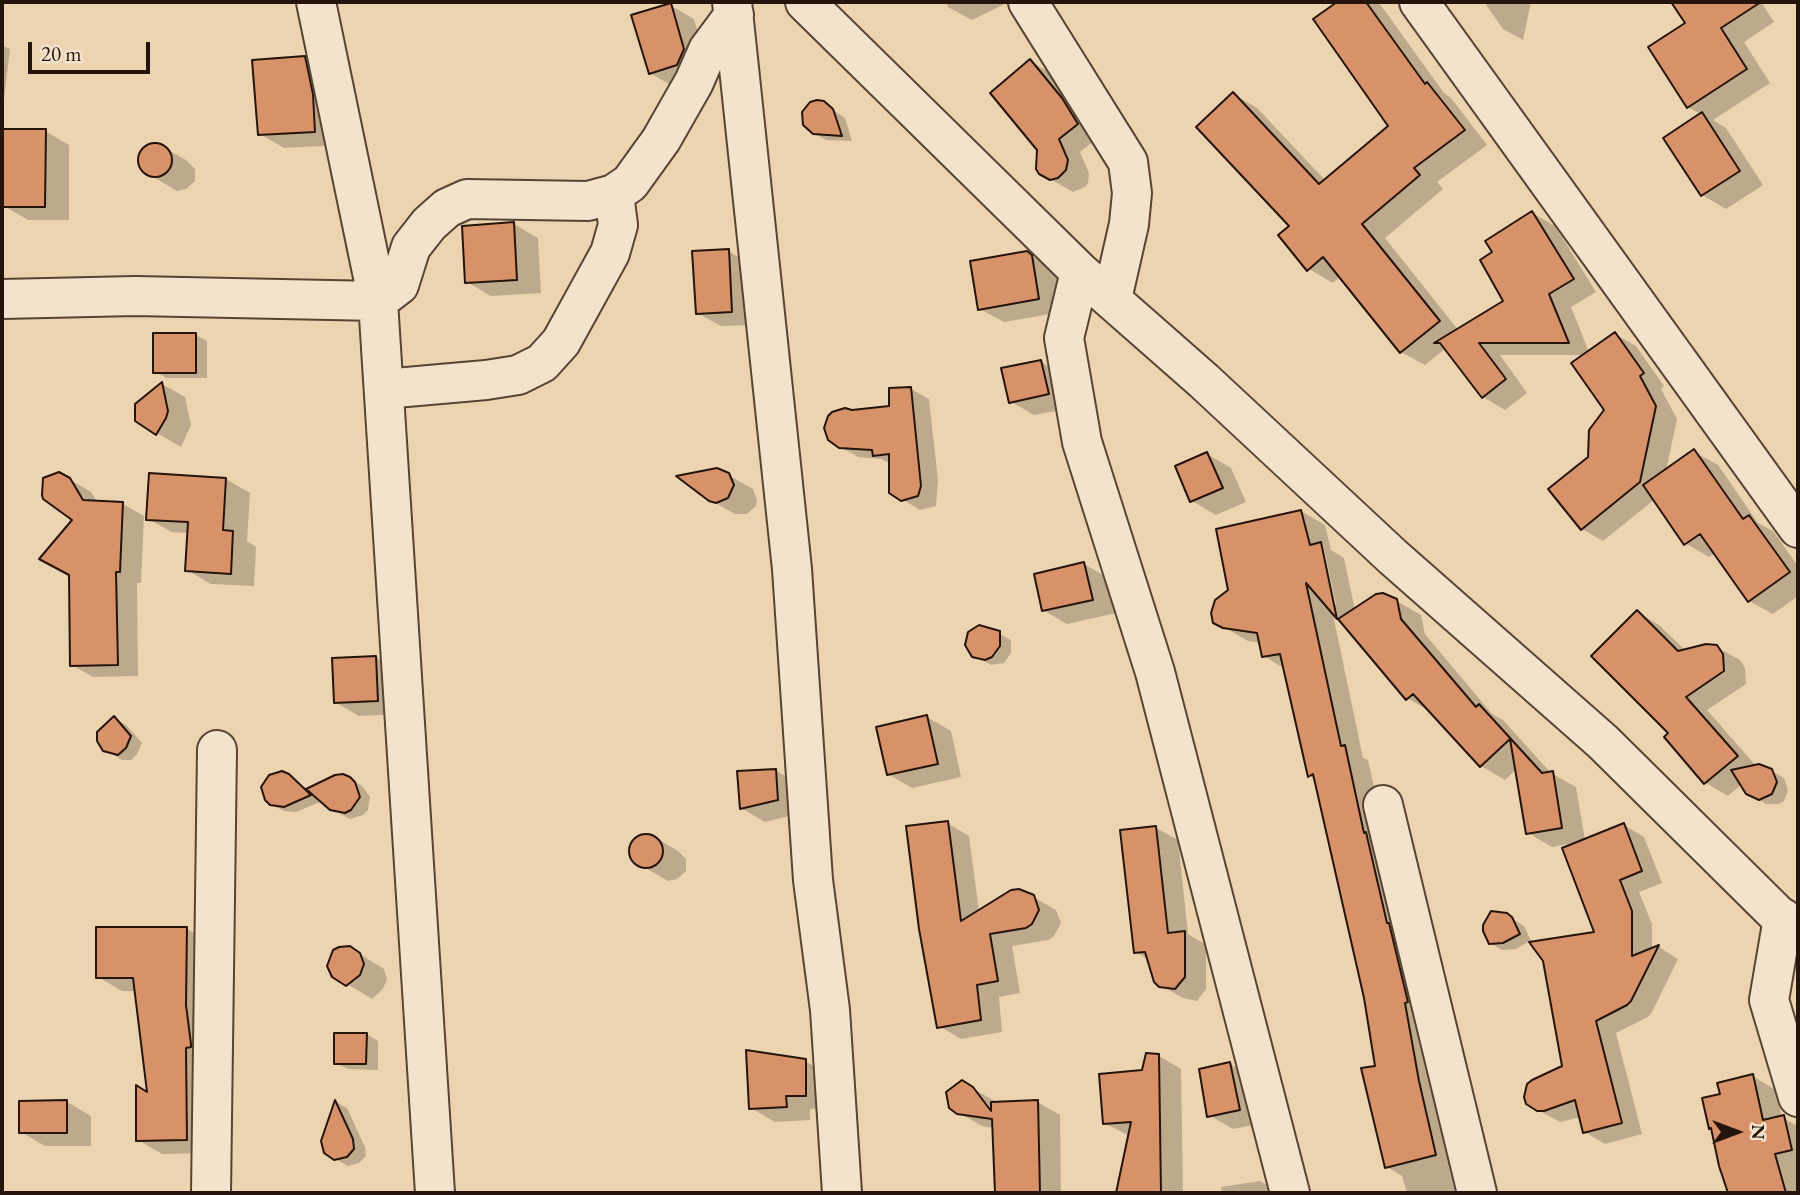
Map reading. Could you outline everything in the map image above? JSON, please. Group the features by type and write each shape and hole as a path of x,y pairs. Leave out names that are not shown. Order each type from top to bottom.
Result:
{"street":[{"path":"316,2 379,302 435,1193"},
{"path":"806,2 1080,272 1393,557 1603,742 1791,926 1769,1000 1798,1097"},
{"path":"1028,2 1128,162 1132,193 1129,224 1112,299"},
{"path":"1419,2 1798,528"},
{"path":"2,299 135,296 379,302 400,285 411,247 429,224 447,208 467,199 588,201 614,194 630,183 661,140 733,8"},
{"path":"733,8 792,569 813,880 830,1010 842,1193"},
{"path":"384,389 518,375 542,363 561,342 610,253 618,225 614,194"},
{"path":"1080,272 1064,338 1083,442 1155,672 1290,1193"},
{"path":"211,1193 217,750"},
{"path":"1383,805 1477,1193"}],"building":[{"path":"1337,2 1366,2 1425,84 1427,82 1465,130 1414,168 1420,175 1362,224 1440,321 1400,353 1323,257 1307,271 1278,235 1289,226 1196,127 1233,92 1319,184 1388,126 1313,19"},
{"path":"1671,2 1761,2 1721,28 1747,69 1687,108 1648,47 1685,23"},
{"path":"671,3 684,49 677,65 649,74 631,15"},
{"path":"305,56 313,94 315,132 258,135 252,60"},
{"path":"1030,59 1062,98 1078,124 1059,139 1068,160 1066,170 1058,178 1050,180 1036,169 1037,150 990,93"},
{"path":"824,101 833,109 842,136 813,134 803,125 802,112 810,102"},
{"path":"1702,112 1740,171 1701,196 1663,138"},
{"path":"3,129 46,129 45,207 2,207"},
{"path":"155,143 167,148 172,160 167,172 155,177 143,172 138,160 143,148"},
{"path":"1532,211 1574,279 1549,294 1569,343 1479,343 1506,379 1482,398 1440,343 1434,343 1503,301 1480,260 1492,252 1485,241"},
{"path":"514,222 517,280 465,283 462,226"},
{"path":"729,249 732,312 696,314 692,251"},
{"path":"1027,251 1032,255 1039,299 978,310 970,261"},
{"path":"1615,332 1644,373 1640,376 1656,406 1640,482 1581,530 1548,489 1588,457 1589,430 1604,410 1571,363"},
{"path":"153,333 196,333 196,373 153,373"},
{"path":"1041,360 1049,394 1009,403 1001,368"},
{"path":"162,382 168,411 156,435 135,421 135,404"},
{"path":"911,387 921,486 918,496 901,501 889,493 889,454 873,456 872,450 839,448 828,440 824,428 832,412 845,408 852,410 889,406 889,388"},
{"path":"1694,449 1743,519 1749,515 1790,572 1748,602 1700,534 1684,545 1643,485"},
{"path":"1207,452 1223,488 1190,502 1175,466"},
{"path":"717,468 729,473 734,485 728,498 716,503 709,501 676,476"},
{"path":"59,472 70,478 83,500 123,502 120,572 116,572 118,665 70,666 69,575 39,559 72,520 43,499 43,478"},
{"path":"149,473 226,478 223,530 233,531 231,574 185,571 188,522 146,520"},
{"path":"1301,510 1310,545 1321,542 1337,619 1306,583 1341,746 1345,745 1364,833 1366,832 1408,1002 1405,1003 1419,1081 1436,1155 1385,1168 1361,1068 1375,1066 1364,998 1313,774 1308,777 1280,654 1262,657 1257,633 1223,628 1213,623 1211,613 1215,600 1228,590 1216,529"},
{"path":"1084,562 1093,600 1042,611 1034,574"},
{"path":"1383,593 1397,599 1401,619 1476,707 1479,704 1542,773 1553,771 1562,828 1526,834 1510,739 1480,767 1413,694 1406,700 1338,619 1376,594"},
{"path":"1637,610 1678,651 1706,644 1717,645 1723,654 1724,671 1686,697 1738,756 1704,784 1664,737 1668,733 1591,656"},
{"path":"979,625 1000,631 1000,646 992,657 985,660 972,657 965,645 968,632"},
{"path":"376,656 378,701 334,703 332,658"},
{"path":"927,715 938,764 887,775 876,727"},
{"path":"114,716 131,736 126,748 118,755 103,751 97,741 97,732"},
{"path":"1759,764 1772,769 1777,782 1772,794 1759,800 1746,794 1731,770"},
{"path":"776,769 778,800 740,809 737,771"},
{"path":"282,771 289,774 311,795 284,807 270,805 265,800 261,787 269,775"},
{"path":"343,774 355,782 360,797 351,810 345,813 330,810 306,789 335,775"},
{"path":"948,821 961,921 1011,890 1019,889 1034,895 1039,910 1032,924 1026,928 990,934 998,981 977,985 981,1020 937,1028 919,929 906,826"},
{"path":"1624,823 1642,871 1620,880 1632,911 1632,956 1659,945 1631,1001 1596,1021 1622,1123 1583,1133 1575,1100 1537,1111 1526,1104 1524,1097 1527,1084 1562,1066 1543,961 1529,942 1594,932 1562,848"},
{"path":"1156,826 1168,933 1185,931 1185,977 1175,989 1159,987 1154,982 1145,952 1134,953 1120,830"},
{"path":"646,834 658,839 663,851 658,863 646,868 634,863 629,851 634,839"},
{"path":"1491,911 1507,913 1512,917 1520,934 1503,943 1489,944 1483,925"},
{"path":"96,927 187,927 186,1005 191,1047 186,1048 187,1140 136,1141 136,1085 147,1092 133,978 96,978"},
{"path":"350,946 360,953 364,964 360,975 346,986 332,977 327,966 333,950"},
{"path":"334,1033 367,1033 366,1064 334,1064"},
{"path":"746,1050 806,1059 806,1096 786,1096 787,1107 749,1109"},
{"path":"1146,1053 1159,1054 1161,1193 1116,1193 1131,1122 1103,1124 1099,1074 1142,1070"},
{"path":"1230,1062 1240,1110 1207,1117 1199,1069"},
{"path":"1753,1074 1763,1120 1784,1115 1792,1150 1775,1154 1786,1193 1728,1193 1719,1166 1702,1098 1720,1094 1717,1083"},
{"path":"962,1080 973,1087 991,1111 991,1102 1038,1100 1040,1193 995,1193 992,1119 957,1114 949,1108 946,1092"},
{"path":"67,1100 67,1133 19,1133 19,1101"},
{"path":"335,1100 353,1139 354,1149 347,1157 334,1160 324,1153 321,1141"}]}
